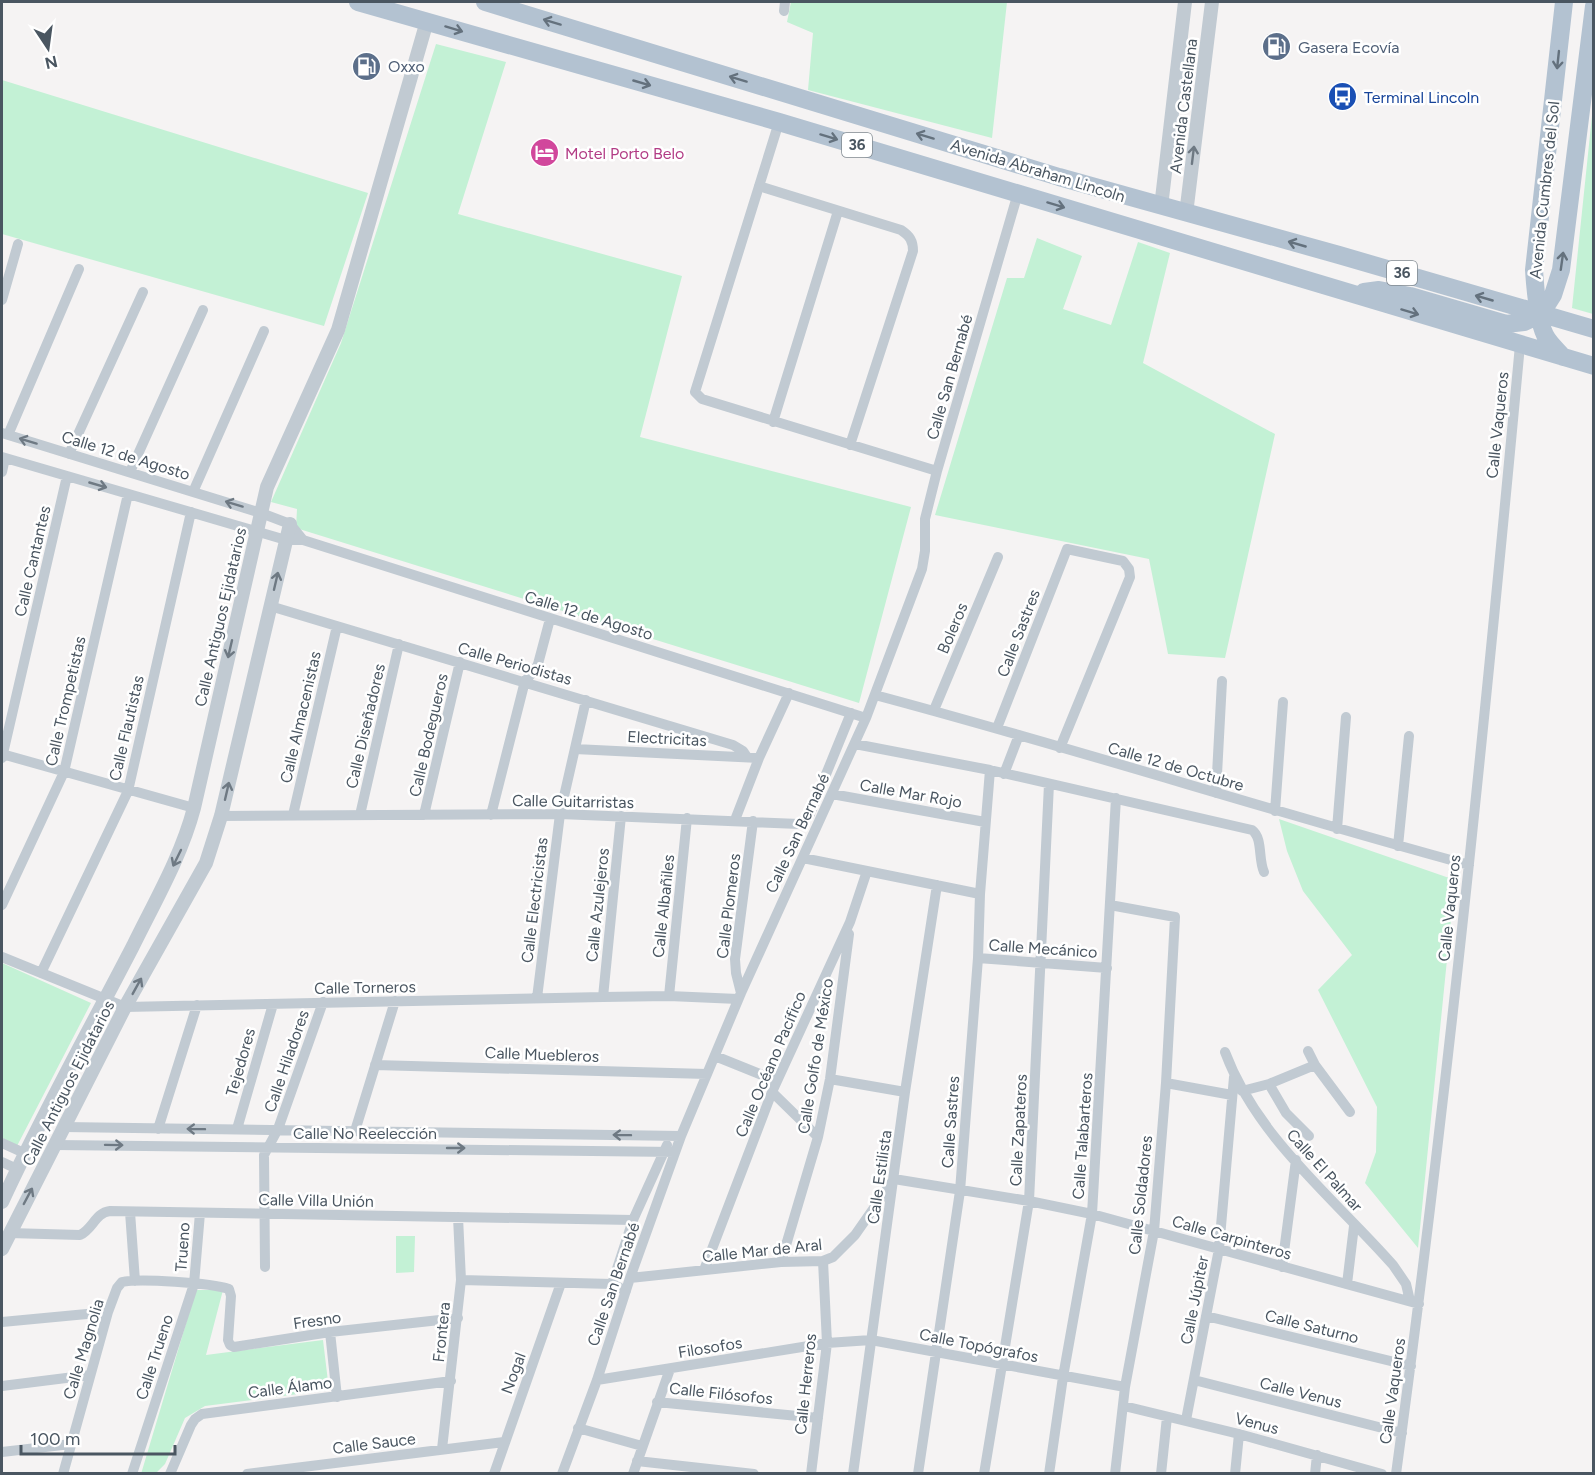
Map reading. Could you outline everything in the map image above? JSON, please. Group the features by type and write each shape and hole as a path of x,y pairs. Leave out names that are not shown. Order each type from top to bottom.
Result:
{"main road":[{"name":"36","path":"358,2 779,122 1593,366"},
{"name":"Avenida Abraham Lincoln","path":"485,2 1161,207 1350,258 1593,329"},
{"name":"Avenida Cumbres del Sol","path":"1541,314 1535,294 1534,270 1564,2"},
{"path":"1575,2 1581,6 1593,7"},
{"name":"Avenida Cumbres del Sol","path":"1541,314 1553,294 1561,270 1593,7"},
{"path":"1126,226 1132,198"},
{"path":"1354,295 1368,291 1403,295 1506,324 1524,322 1541,314 1545,335 1563,357"}],"street":[{"name":"Avenida Castellana","path":"1161,207 1185,2"},
{"name":"Avenida Castellana","path":"1186,214 1212,2"},
{"name":"Calle Antiguos Ejidatarios","path":"2,1202 24,1153 179,854 194,808 261,513 272,477 340,323 427,21"},
{"path":"779,122 696,392 702,399 937,471"},
{"path":"759,186 902,230 911,238 913,251 850,445"},
{"name":"Calle San Bernabé","path":"562,1473 597,1380 670,1151 707,1074 740,996 855,744 922,569 926,519 937,471 1018,193"},
{"path":"773,422 838,211"},
{"path":"2,300 18,244"},
{"path":"5,434 79,270"},
{"path":"69,454 142,292"},
{"path":"130,472 203,310"},
{"path":"193,492 264,331"},
{"name":"Calle Vaqueros","path":"1396,1473 1411,1366 1415,1303 1469,864 1520,345"},
{"name":"Calle 12 de Agosto","path":"5,434 290,524"},
{"path":"2,472 3,458"},
{"name":"Calle 12 de Agosto","path":"3,458 286,540 303,540 866,718"},
{"name":"Calle Cantantes","path":"2,756 67,476"},
{"name":"Calle Trompetistas","path":"2,905 64,772 128,494"},
{"name":"Calle Flautistas","path":"41,973 128,791 191,512"},
{"name":"Calle Antiguos Ejidatarios","path":"2,1249 125,1007 206,863 221,816 290,524"},
{"path":"290,524 303,540"},
{"name":"Calle Sastres","path":"997,729 1067,549 1123,561 1130,574 1060,748"},
{"name":"Boleros","path":"934,710 998,557"},
{"name":"Calle Periodistas","path":"270,606 733,745 743,751 747,757"},
{"path":"490,814 525,681 538,664 550,619"},
{"name":"Calle Almacenistas","path":"293,815 337,626"},
{"name":"Calle Diseñadores","path":"360,815 399,644"},
{"name":"Calle Bodegueros","path":"424,815 460,662"},
{"path":"1216,793 1222,681"},
{"path":"735,820 759,758 789,693"},
{"name":"Calle 12 de Octubre","path":"875,695 934,710 1337,829 1469,864"},
{"name":"Calle Electricistas","path":"537,998 560,814 586,700"},
{"path":"1275,811 1283,702"},
{"name":"Calle Guitarristas","path":"221,816 560,814 735,820 792,825 805,821 809,816 851,713"},
{"path":"1337,829 1346,717"},
{"path":"1004,774 1019,735"},
{"path":"1398,846 1409,735"},
{"path":"855,744 990,770 1252,830 1257,835 1264,872"},
{"name":"Electricitas","path":"575,749 759,758"},
{"path":"2,756 194,808"},
{"name":"Calle Sastres","path":"918,1473 960,1191 990,770"},
{"name":"Calle Zapateros","path":"984,1473 1029,1201 1049,784"},
{"name":"Calle Mar Rojo","path":"832,794 985,822"},
{"name":"Calle Talabarteros","path":"1049,1473 1063,1377 1092,1214 1116,798"},
{"name":"Calle Azulejeros","path":"603,997 621,816"},
{"name":"Calle Albañiles","path":"669,996 687,818"},
{"name":"Calle Plomeros","path":"740,996 735,959 753,822"},
{"path":"803,858 980,894"},
{"name":"Calle Océano Pacífico","path":"704,1270 774,1086 850,922 867,871"},
{"name":"Calle Estilista","path":"853,1473 905,1092 937,885"},
{"name":"Calle Soldadores","path":"1110,905 1175,917 1166,1083 1154,1231 1125,1387 1115,1473"},
{"name":"Calle Golfo de México","path":"781,1262 818,1137 830,1079 850,922"},
{"name":"Calle Torneros","path":"2,957 125,1007 740,996"},
{"name":"Calle Mecánico","path":"978,958 1107,968"},
{"path":"355,1131 395,1001"},
{"name":"Calle Hiladores","path":"267,1147 278,1130 323,1002"},
{"name":"Tejedores","path":"237,1130 273,1004"},
{"path":"158,1129 197,1005"},
{"path":"1308,1051 1315,1065 1350,1112"},
{"name":"Calle El Palmar","path":"1225,1052 1237,1093 1354,1226 1393,1265 1415,1303"},
{"path":"715,1056 774,1086 818,1137"},
{"name":"Calle Muebleros","path":"375,1065 707,1074"},
{"path":"1166,1083 1237,1093 1269,1084 1315,1065"},
{"path":"830,1079 905,1092"},
{"path":"1269,1084 1286,1113 1309,1136"},
{"name":"Calle Júpiter","path":"1186,1420 1219,1248 1237,1093"},
{"name":"Calle No Reelección","path":"64,1127 676,1136"},
{"path":"2,1143 24,1153"},
{"name":"Calle No Reelección","path":"55,1145 670,1151"},
{"path":"265,1267 263,1164 267,1147"},
{"name":"Calle San Bernabé","path":"612,1284 633,1220 670,1151"},
{"path":"1282,1267 1296,1160"},
{"path":"2,1162 17,1169"},
{"name":"Calle Carpinteros","path":"894,1179 1029,1201 1092,1214 1415,1303"},
{"name":"Calle Mar de Aral","path":"630,1278 781,1262 823,1261 833,1257 850,1242 894,1179"},
{"name":"Calle Villa Unión","path":"9,1233 80,1234 84,1233 104,1212 633,1220"},
{"path":"130,1212 135,1281 194,1284"},
{"name":"Trueno","path":"194,1284 200,1213"},
{"name":"Frontera","path":"442,1449 461,1280 458,1217"},
{"path":"1347,1284 1354,1226"},
{"name":"Calle Herreros","path":"811,1473 827,1343 823,1261"},
{"path":"461,1280 612,1284 626,1291"},
{"name":"Calle Magnolia","path":"63,1473 108,1312 119,1284 135,1281"},
{"name":"Nogal","path":"494,1473 561,1283"},
{"name":"Fresno","path":"194,1284 228,1289 231,1296 227,1335 230,1345 234,1347 330,1332 458,1318"},
{"name":"Calle Trueno","path":"132,1473 194,1284"},
{"path":"2,1322 108,1312"},
{"name":"Calle Saturno","path":"1206,1316 1411,1366"},
{"path":"330,1332 337,1397"},
{"name":"Calle Topógrafos","path":"827,1343 871,1340 1125,1387"},
{"name":"Filosofos","path":"597,1380 827,1343"},
{"path":"633,1473 670,1369"},
{"path":"2,1386 90,1376"},
{"name":"Calle Venus","path":"1194,1380 1402,1433"},
{"name":"Calle Álamo","path":"170,1473 191,1425 202,1414 451,1381"},
{"name":"Calle Filósofos","path":"657,1402 818,1418"},
{"name":"Venus","path":"1124,1406 1186,1420 1382,1473"},
{"path":"1161,1473 1167,1417"},
{"path":"578,1428 642,1446"},
{"path":"1235,1473 1239,1434"},
{"name":"Calle Sauce","path":"247,1473 504,1442"},
{"path":"2,1452 71,1444"},
{"path":"1315,1473 1317,1455"},
{"path":"637,1461 754,1473"}],"green space":[{"path":"791,2 1007,2 992,138 808,90 813,33 787,22"},
{"path":"436,44 506,62 458,214 682,276 640,437 911,507 859,703 296,528 297,509 271,502 341,343"},
{"path":"2,80 368,193 324,326 2,234"},
{"path":"1593,106 1594,314 1572,308"},
{"path":"1037,238 1082,256 1063,309 1111,325 1138,242 1170,253 1143,363 1275,434 1225,658 1168,654 1149,559 935,515 1007,278 1024,278"},
{"path":"1279,819 1455,880 1418,1248 1365,1183 1376,1152 1377,1107 1318,990 1352,955 1303,891 1287,851"},
{"path":"2,963 91,1003 17,1146 2,1138"},
{"path":"396,1236 415,1236 414,1272 396,1273"},
{"path":"196,1290 223,1290 206,1355 323,1340 329,1390 205,1406 185,1418 165,1464 156,1473 141,1474"}],"place":[{"name":"Gasera Ecovía","path":"1277,47"},
{"name":"Oxxo","path":"367,66"},
{"name":"Terminal Lincoln","path":"1343,97"},
{"name":"Motel Porto Belo","path":"544,153"}]}
